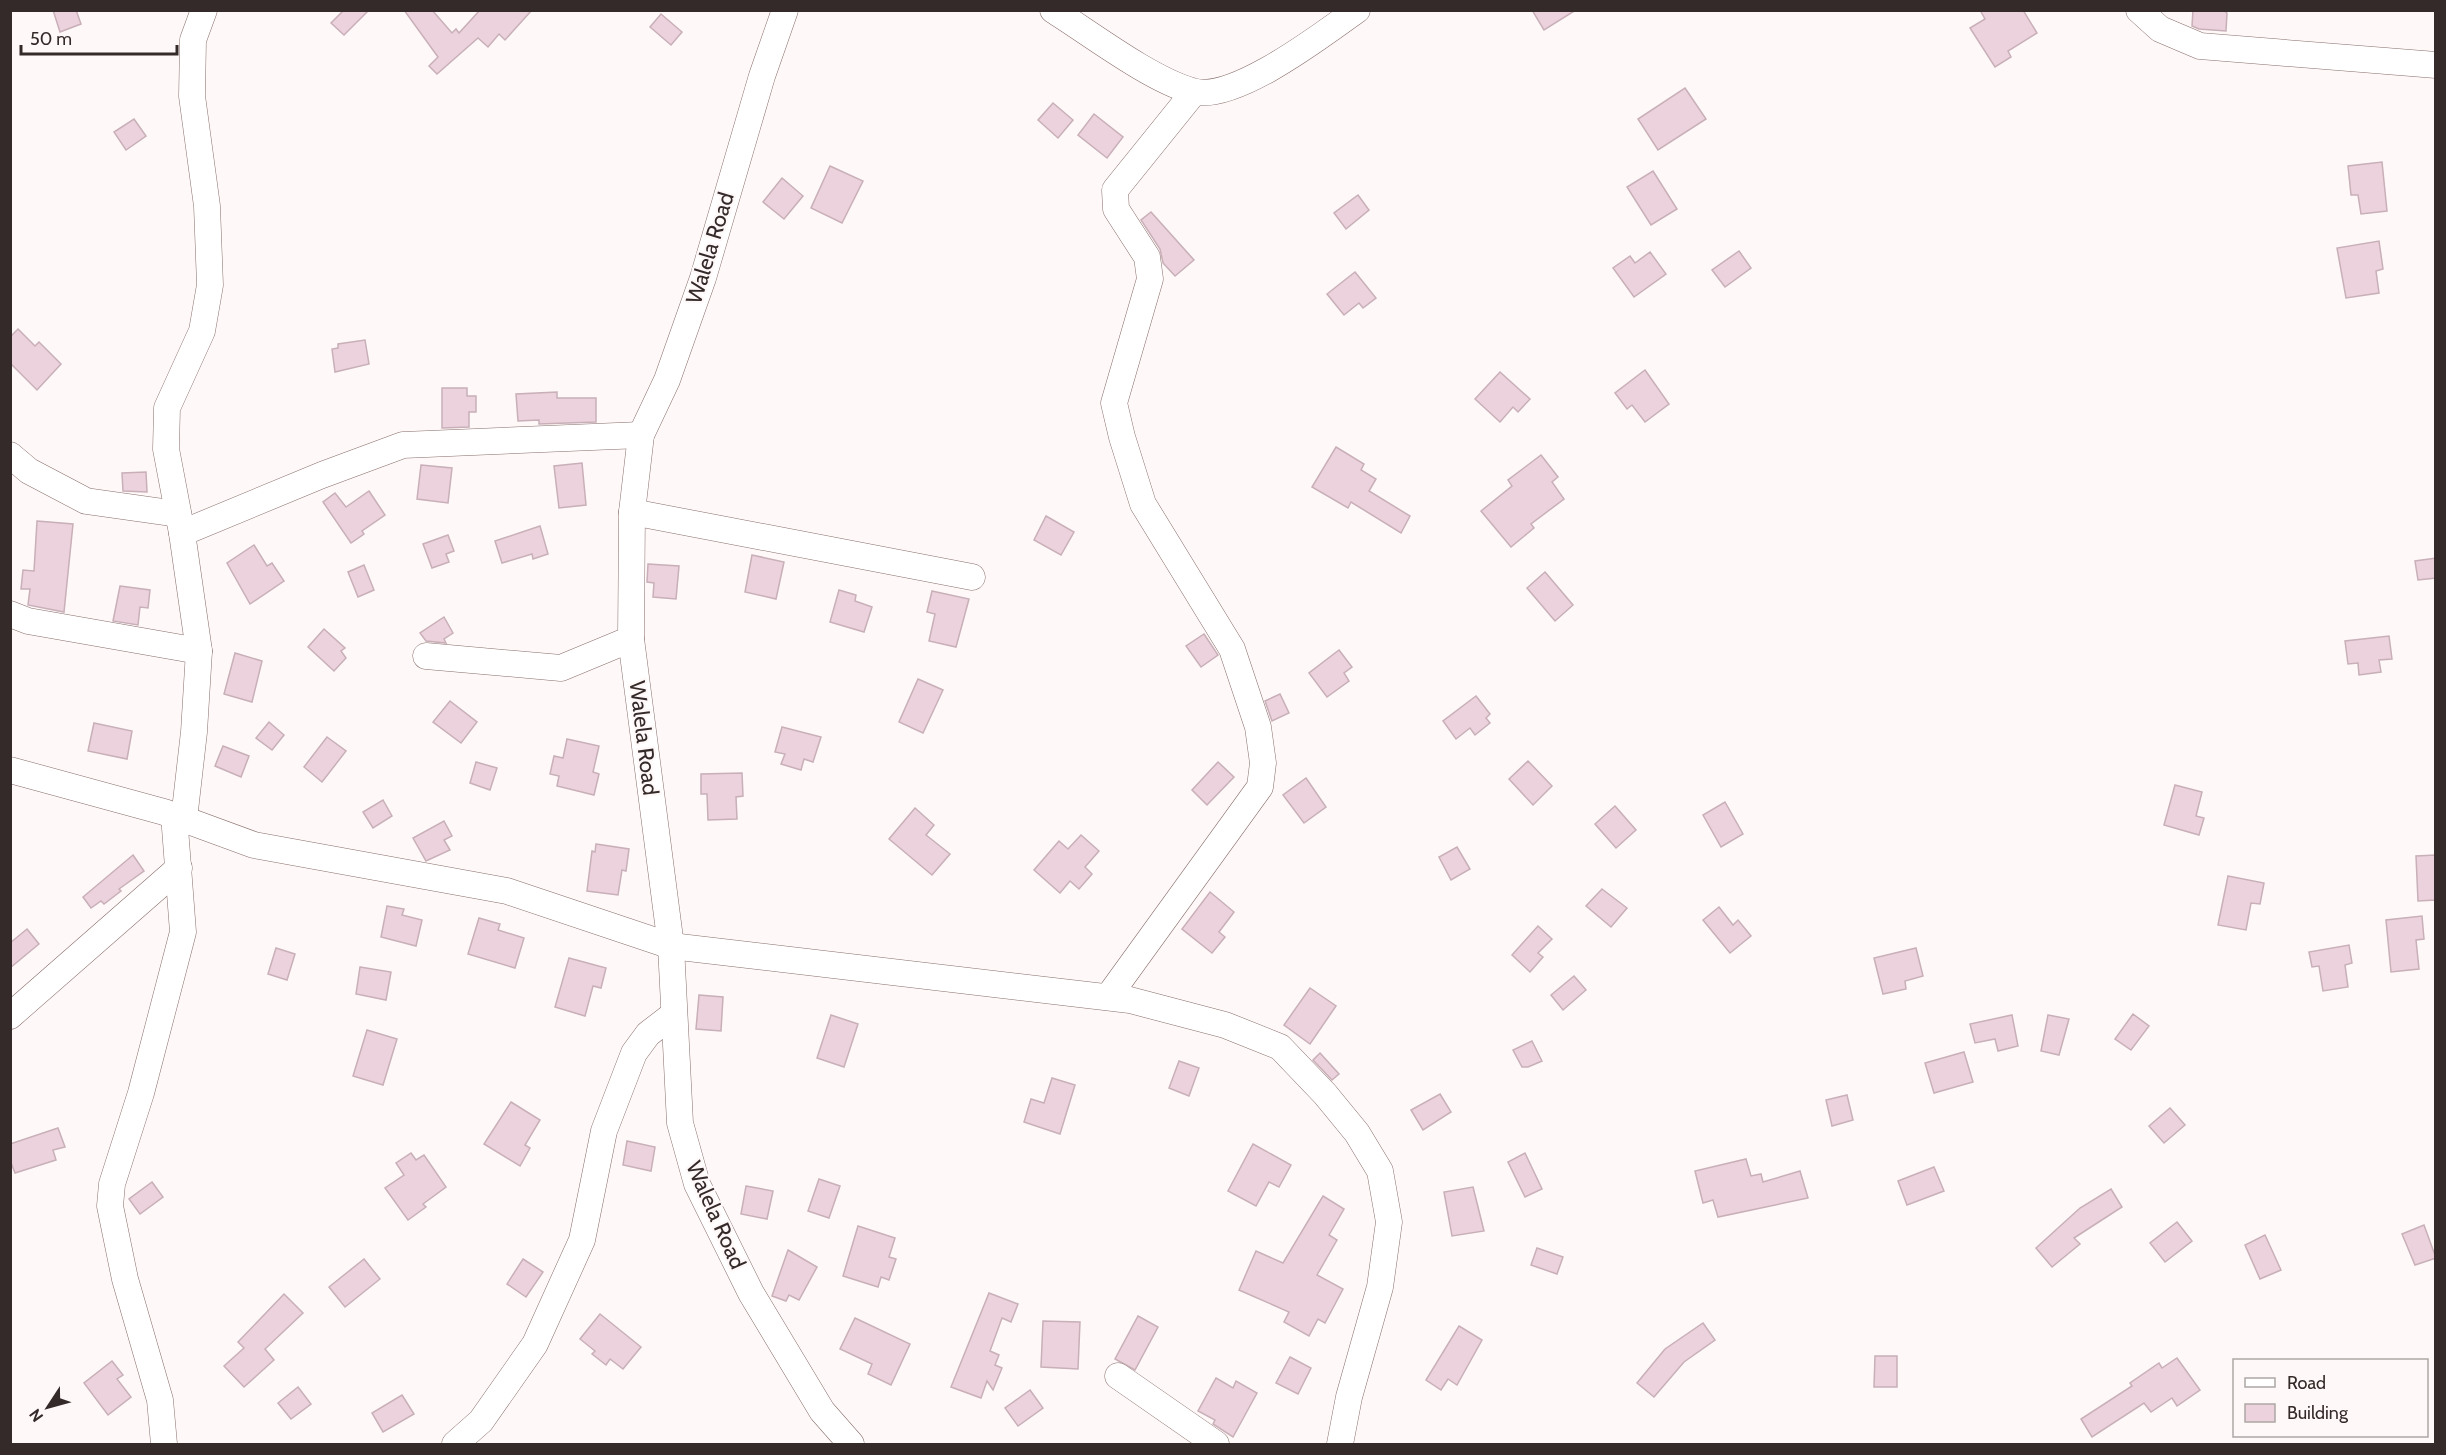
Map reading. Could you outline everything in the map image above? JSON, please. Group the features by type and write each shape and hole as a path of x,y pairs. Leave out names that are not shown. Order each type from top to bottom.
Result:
{"street":[{"path":"164,1444 160,1400 125,1279 110,1206 112,1184 141,1093 183,932 179,817 194,732 199,651 166,449 167,408 202,331 210,285 207,206 192,96 193,40 204,10"},
{"name":"Walela Road","path":"785,10 762,76 703,278 667,380 641,435 632,512 631,639 671,946 680,1123 697,1184 751,1293 822,1410 851,1444"},
{"path":"1053,10 1162,78 1194,92 1225,89 1266,72 1357,10"},
{"path":"2139,10 2160,29 2200,46 2436,64"},
{"path":"1108,997 1260,787 1263,763 1258,726 1232,649 1143,504 1114,403 1150,279 1147,257 1116,209 1115,190 1194,92"},
{"path":"10,454 29,471 86,501 180,524 403,445 641,435"},
{"path":"632,512 972,578"},
{"path":"10,614 28,621 199,651"},
{"path":"426,657 561,668 631,639"},
{"path":"10,770 179,817 254,845 507,891 671,946 1130,1000 1225,1025 1280,1047 1325,1094 1357,1134 1380,1171 1389,1222 1380,1287 1349,1397 1340,1444"},
{"path":"10,1016 179,868"},
{"path":"455,1444 481,1422 535,1344 582,1240 604,1131 634,1053 648,1034 674,1014"},
{"path":"1118,1376 1216,1444"}],"building":[{"path":"53,10 76,10 81,24 60,32"},
{"path":"344,10 369,10 344,35 331,23"},
{"path":"404,10 432,10 452,33 456,29 459,33 480,10 532,10 505,40 499,34 488,47 478,38 437,74 429,66 438,57"},
{"path":"1532,10 1576,10 1544,30"},
{"path":"1980,10 2023,10 2037,33 2008,51 2011,57 1995,67 1970,28 1985,19"},
{"path":"2193,10 2223,10 2227,13 2226,31 2199,29 2192,26"},
{"path":"661,14 682,32 671,45 650,27"},
{"path":"1685,88 1706,119 1658,150 1638,119"},
{"path":"1053,103 1073,120 1058,138 1038,120"},
{"path":"1094,114 1123,137 1107,158 1078,135"},
{"path":"134,119 146,136 126,150 114,132"},
{"path":"2382,162 2387,211 2361,214 2358,195 2351,195 2348,166"},
{"path":"830,166 863,181 842,223 811,208"},
{"path":"1653,171 1677,209 1651,225 1627,187"},
{"path":"782,178 803,196 784,219 763,202"},
{"path":"1358,195 1369,210 1346,229 1334,213"},
{"path":"1151,212 1194,260 1175,276 1163,263 1160,249 1141,220"},
{"path":"2379,241 2383,269 2376,271 2379,293 2346,298 2337,248"},
{"path":"1739,251 1751,268 1725,287 1712,270"},
{"path":"1650,252 1666,274 1634,297 1613,268 1630,256 1635,263"},
{"path":"1355,272 1376,298 1363,308 1359,303 1344,315 1327,294"},
{"path":"18,329 35,346 39,342 61,364 37,390 10,363 10,337"},
{"path":"365,340 369,364 335,372 332,349 338,348 338,344"},
{"path":"1645,370 1669,404 1645,422 1632,405 1627,409 1615,393"},
{"path":"1500,372 1530,399 1518,412 1513,407 1500,422 1475,399"},
{"path":"442,388 467,388 467,396 476,396 476,412 469,412 469,427 442,428"},
{"path":"557,392 557,398 596,398 596,422 539,424 539,420 518,421 516,394"},
{"path":"1336,447 1364,464 1361,470 1376,479 1369,491 1410,516 1401,533 1351,502 1348,508 1312,487"},
{"path":"1541,455 1558,477 1552,482 1564,499 1531,524 1534,528 1511,547 1481,511 1512,486 1508,480"},
{"path":"582,463 586,505 559,508 554,466"},
{"path":"421,465 452,468 448,503 417,499"},
{"path":"146,472 147,492 123,491 122,473"},
{"path":"369,491 385,515 362,531 364,534 351,543 323,502 335,493 346,507"},
{"path":"1046,516 1074,532 1061,555 1034,540"},
{"path":"37,521 73,524 64,612 28,605 30,589 21,589 23,570 34,571"},
{"path":"540,526 548,554 533,559 532,554 502,563 495,541"},
{"path":"448,535 454,551 446,554 449,562 432,568 423,544"},
{"path":"254,545 267,566 272,563 284,581 250,604 227,563"},
{"path":"752,555 784,562 776,599 745,592"},
{"path":"2436,558 2436,578 2418,580 2415,561"},
{"path":"648,564 679,566 676,599 653,597 654,583 647,582"},
{"path":"364,565 374,590 358,597 348,572"},
{"path":"1545,572 1573,605 1555,621 1527,588"},
{"path":"120,586 150,590 148,608 140,607 138,625 113,621"},
{"path":"839,590 856,595 855,601 872,607 864,632 830,622"},
{"path":"932,591 969,599 956,647 929,641 935,614 927,612"},
{"path":"444,617 453,633 444,639 446,643 426,641 420,633"},
{"path":"324,629 345,648 341,651 346,658 334,671 308,647"},
{"path":"1204,634 1218,655 1201,667 1186,646"},
{"path":"2389,636 2392,659 2379,660 2381,672 2359,675 2358,663 2348,664 2345,641"},
{"path":"1339,650 1352,667 1344,673 1349,681 1327,697 1309,673"},
{"path":"235,653 262,661 252,702 224,694"},
{"path":"918,679 943,690 923,733 899,722"},
{"path":"1280,694 1289,713 1272,721 1265,701"},
{"path":"1476,696 1490,714 1486,718 1490,723 1475,735 1470,728 1456,739 1443,721"},
{"path":"450,701 477,722 461,743 433,722"},
{"path":"269,722 284,735 272,750 256,738"},
{"path":"94,723 132,731 127,759 88,751"},
{"path":"782,727 821,737 813,762 804,759 801,770 781,764 785,754 775,752"},
{"path":"327,737 346,751 322,782 304,767"},
{"path":"567,739 599,746 593,772 599,774 594,795 557,786 559,776 550,774 554,756 563,758"},
{"path":"223,746 249,756 241,777 215,766"},
{"path":"1528,761 1552,786 1533,805 1509,779"},
{"path":"476,762 497,768 490,790 470,783"},
{"path":"1218,762 1234,777 1207,805 1192,790"},
{"path":"742,773 743,796 736,797 737,819 708,820 707,794 701,794 701,774"},
{"path":"1306,778 1326,807 1304,823 1283,795"},
{"path":"2175,785 2202,792 2196,816 2204,818 2199,835 2164,825"},
{"path":"383,800 392,816 373,828 363,812"},
{"path":"1725,802 1743,834 1721,847 1703,815"},
{"path":"1615,806 1636,830 1616,848 1595,824"},
{"path":"915,808 934,825 926,835 950,854 932,875 889,839"},
{"path":"444,821 452,836 444,840 450,850 426,861 413,838"},
{"path":"1081,835 1099,851 1085,867 1092,874 1079,889 1070,881 1060,893 1034,870 1059,841 1068,849"},
{"path":"596,844 629,849 626,871 622,870 618,895 587,891 592,851 595,852"},
{"path":"1457,847 1470,869 1451,880 1439,857"},
{"path":"133,855 144,871 119,889 121,891 104,904 101,901 91,908 83,897"},
{"path":"2436,855 2436,900 2418,901 2416,856"},
{"path":"2228,876 2264,883 2260,904 2251,903 2246,930 2218,925"},
{"path":"1602,889 1627,908 1611,927 1586,906"},
{"path":"1210,892 1234,912 1219,932 1225,937 1212,953 1182,929"},
{"path":"387,906 404,909 402,915 422,920 416,946 381,937"},
{"path":"1719,907 1733,925 1738,920 1751,936 1730,953 1703,920"},
{"path":"2422,916 2424,939 2416,940 2419,969 2391,972 2386,920"},
{"path":"479,918 500,924 498,930 524,938 515,968 468,954"},
{"path":"1538,926 1552,939 1538,953 1543,957 1530,972 1512,955"},
{"path":"27,929 39,944 10,968 10,943"},
{"path":"2349,945 2352,963 2345,965 2348,987 2323,991 2319,966 2312,967 2309,952"},
{"path":"276,948 295,954 287,980 268,974"},
{"path":"1916,948 1923,976 1905,981 1906,989 1883,994 1874,958"},
{"path":"569,958 606,968 601,988 593,986 585,1016 555,1007"},
{"path":"360,967 391,972 386,1000 356,994"},
{"path":"1574,976 1586,990 1563,1010 1551,995"},
{"path":"1310,988 1336,1006 1310,1044 1284,1025"},
{"path":"699,995 723,997 721,1031 696,1029"},
{"path":"2133,1014 2149,1026 2131,1050 2115,1039"},
{"path":"831,1015 858,1024 844,1067 817,1058"},
{"path":"2012,1015 2018,1046 1998,1051 1995,1039 1975,1043 1970,1024"},
{"path":"2048,1015 2069,1019 2059,1055 2041,1051"},
{"path":"367,1030 397,1039 383,1085 353,1076"},
{"path":"1532,1041 1542,1061 1522,1067 1513,1050"},
{"path":"1964,1052 1973,1082 1934,1093 1925,1063"},
{"path":"1320,1053 1339,1074 1332,1080 1313,1060"},
{"path":"1179,1061 1199,1068 1189,1096 1169,1088"},
{"path":"1052,1078 1075,1085 1060,1134 1024,1122 1031,1099 1044,1103"},
{"path":"1440,1094 1451,1112 1423,1130 1411,1110"},
{"path":"1847,1095 1853,1120 1832,1126 1826,1100"},
{"path":"511,1102 540,1120 525,1145 530,1148 520,1166 484,1144"},
{"path":"2170,1108 2185,1125 2164,1143 2149,1126"},
{"path":"58,1128 65,1147 53,1150 56,1160 15,1173 10,1160 10,1144"},
{"path":"627,1141 655,1147 651,1171 623,1165"},
{"path":"1253,1144 1291,1165 1279,1187 1269,1182 1256,1206 1228,1191"},
{"path":"411,1153 416,1160 424,1155 446,1187 423,1204 426,1207 408,1220 385,1188 404,1175 396,1163"},
{"path":"1525,1153 1542,1189 1525,1197 1508,1162"},
{"path":"1746,1159 1751,1176 1761,1174 1763,1182 1800,1171 1808,1198 1718,1217 1713,1200 1703,1203 1695,1171"},
{"path":"1934,1167 1944,1191 1907,1205 1898,1181"},
{"path":"819,1179 840,1186 829,1218 808,1211"},
{"path":"152,1182 163,1197 140,1214 129,1199"},
{"path":"746,1186 773,1191 767,1219 741,1214"},
{"path":"1473,1187 1484,1231 1452,1236 1444,1192"},
{"path":"2111,1189 2122,1207 2074,1238 2080,1244 2052,1267 2036,1248 2080,1208"},
{"path":"1323,1196 1344,1209 1329,1235 1337,1240 1317,1275 1343,1289 1325,1323 1318,1319 1309,1336 1284,1322 1289,1312 1239,1290 1256,1251 1283,1263"},
{"path":"2177,1222 2192,1241 2165,1262 2150,1243"},
{"path":"2424,1225 2436,1258 2415,1265 2402,1234"},
{"path":"858,1226 895,1238 889,1257 896,1259 889,1280 881,1277 878,1287 843,1276"},
{"path":"2265,1235 2281,1270 2260,1279 2245,1245"},
{"path":"1537,1248 1563,1257 1557,1274 1531,1265"},
{"path":"788,1250 817,1267 799,1300 789,1295 786,1301 772,1296"},
{"path":"364,1259 380,1279 345,1307 329,1287"},
{"path":"523,1259 543,1272 526,1297 507,1284"},
{"path":"989,1293 1018,1304 1011,1322 1002,1318 990,1351 999,1355 995,1365 1002,1368 993,1390 987,1381 981,1398 951,1387"},
{"path":"284,1294 303,1313 265,1349 274,1360 244,1387 224,1366 244,1348 238,1342"},
{"path":"600,1314 641,1347 623,1369 610,1359 606,1365 592,1354 595,1351 580,1339"},
{"path":"1138,1316 1158,1327 1135,1370 1115,1359"},
{"path":"855,1318 910,1344 891,1385 868,1374 872,1364 840,1349"},
{"path":"1043,1321 1080,1322 1078,1369 1041,1367"},
{"path":"1703,1323 1715,1340 1684,1362 1654,1397 1637,1383 1665,1349"},
{"path":"1459,1326 1482,1340 1457,1385 1448,1379 1441,1390 1426,1380"},
{"path":"1875,1356 1897,1356 1897,1387 1874,1387"},
{"path":"1290,1357 1311,1368 1298,1394 1276,1383"},
{"path":"2177,1358 2200,1390 2177,1406 2172,1398 2151,1412 2144,1403 2092,1437 2081,1419 2132,1386 2130,1383 2159,1363 2162,1368"},
{"path":"112,1361 123,1375 117,1379 131,1397 108,1415 84,1383"},
{"path":"1216,1378 1233,1388 1236,1381 1257,1393 1233,1437 1213,1424 1215,1420 1198,1411"},
{"path":"298,1387 311,1404 291,1419 278,1403"},
{"path":"1030,1390 1043,1408 1018,1426 1005,1408"},
{"path":"402,1395 414,1414 383,1432 372,1413"}]}
